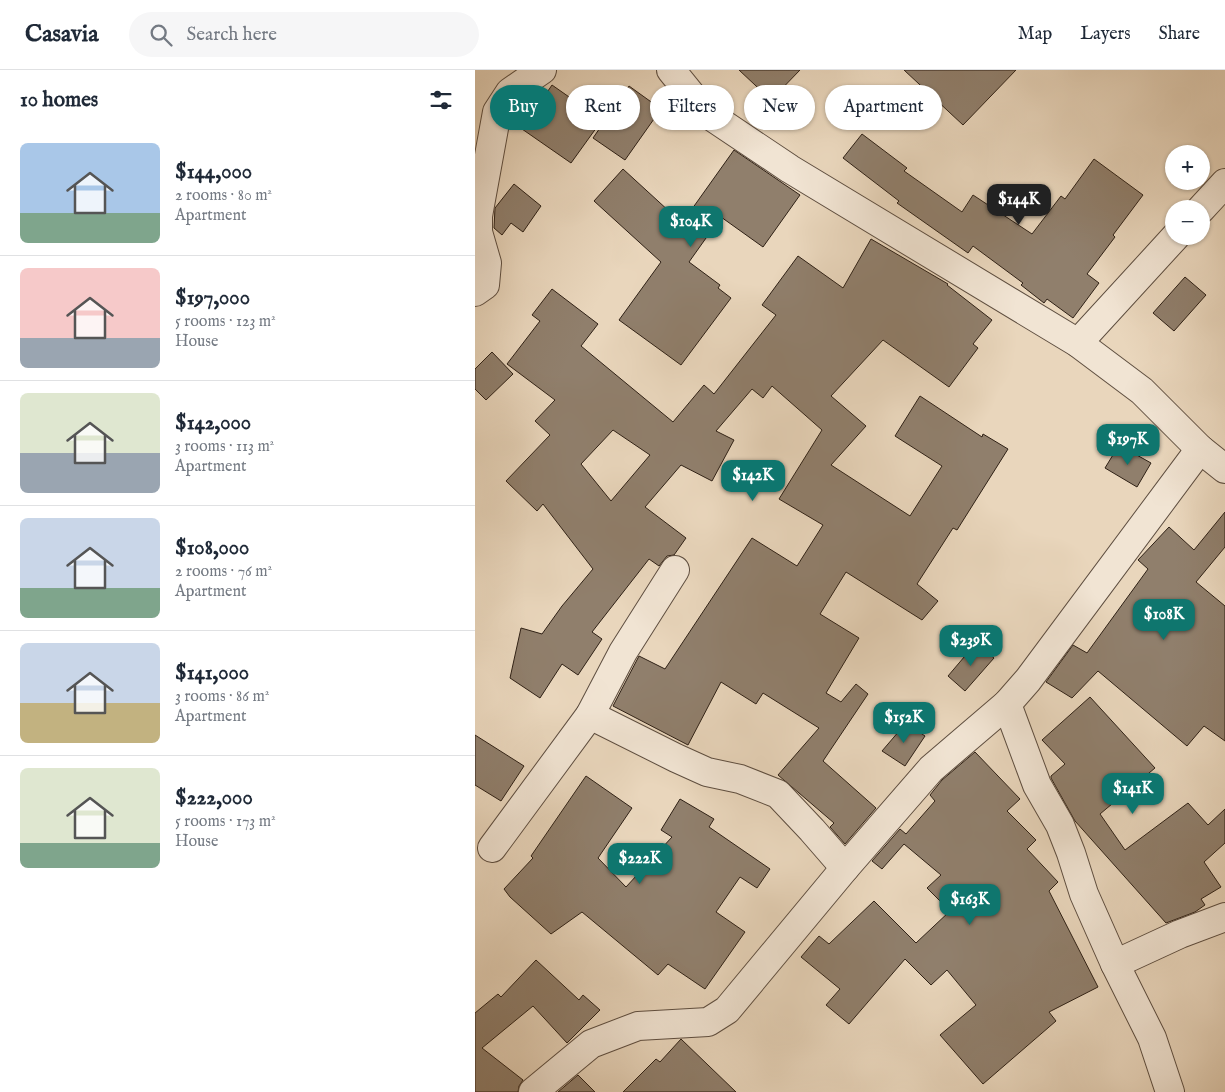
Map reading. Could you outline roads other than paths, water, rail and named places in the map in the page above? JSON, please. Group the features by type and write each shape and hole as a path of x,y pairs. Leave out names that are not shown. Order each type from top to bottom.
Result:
{"street":[{"path":"475,292 485,285 487,271 486,255 478,232 478,216 497,112 510,92 542,70"},
{"path":"671,70 705,112 790,169 1078,343 1142,391 1200,449 1225,469"},
{"path":"1209,200 1225,183"},
{"path":"1078,343 1168,245"},
{"path":"533,1092 591,1044 638,1026 708,1022 719,1016 739,996 845,868 931,769 1007,704 1028,680 1200,449"},
{"path":"492,848 590,715 623,652 675,570"},
{"path":"1007,704 1037,785 1060,825 1084,894 1151,1038 1170,1092"},
{"path":"590,715 707,772 740,778 777,794 845,868"},
{"path":"1115,964 1225,916"}]}
